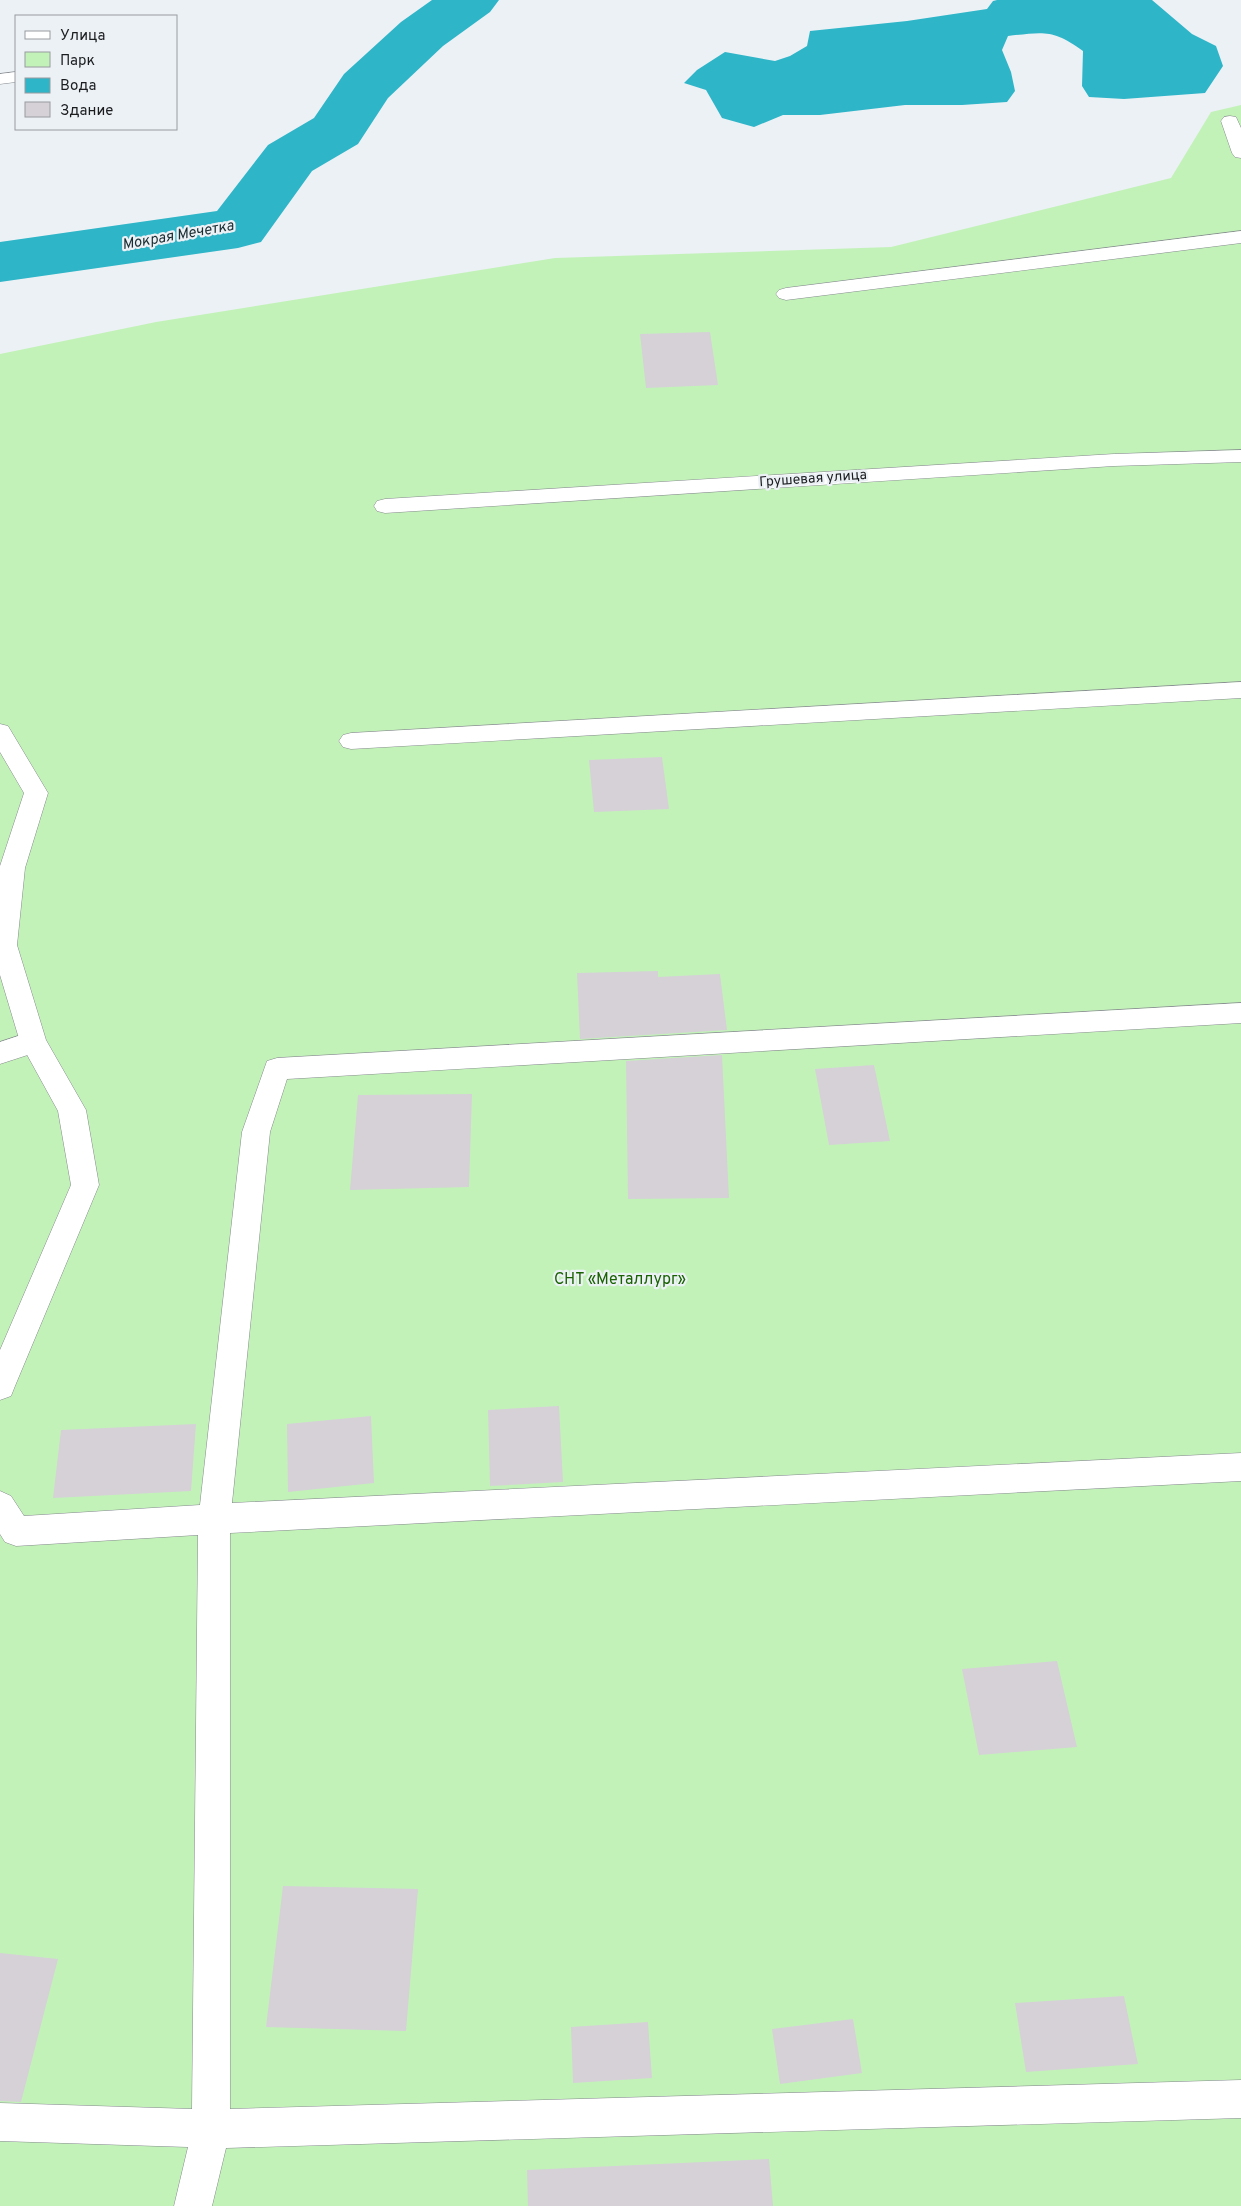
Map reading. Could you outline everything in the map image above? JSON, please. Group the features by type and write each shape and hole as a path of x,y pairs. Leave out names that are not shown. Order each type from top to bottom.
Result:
{"street":[{"path":"0,79 15,77"},
{"path":"1230,121 1241,153"},
{"path":"786,294 1241,237"},
{"name":"Грушевая улица","path":"385,506 1114,460 1241,456"},
{"path":"351,741 1241,690"},
{"path":"0,732 36,793 12,868 4,945 33,1042 72,1110 85,1185 0,1386"},
{"path":"193,2206 211,2129 214,1519 256,1132 277,1069 1241,1013"},
{"path":"0,1054 33,1042"},
{"path":"0,1506 16,1531 214,1519 1241,1468"},
{"path":"0,2122 211,2129 1241,2099"}],"green space":[{"name":"СНТ «Металлург»","path":"1241,105 1241,2206 0,2206 0,354 156,322 555,258 891,247 1171,178 1211,112"}],"water":[{"path":"1152,0 1192,34 1216,46 1223,66 1205,93 1124,99 1089,97 1082,86 1083,51 1064,39 1048,34 1008,36 1002,50 1011,72 1015,91 1007,102 962,105 905,105 820,115 783,115 754,127 722,118 706,90 684,83 697,70 725,52 775,61 790,56 807,46 810,31 907,21 987,9 993,1"}],"building":[{"path":"710,332 718,385 646,388 640,334"},
{"path":"662,757 669,809 594,812 589,760"},
{"path":"658,971 658,977 720,974 727,1030 580,1039 577,973"},
{"path":"722,1055 729,1198 628,1199 626,1061"},
{"path":"874,1065 890,1141 829,1145 815,1069"},
{"path":"472,1094 469,1187 350,1190 358,1095"},
{"path":"559,1406 563,1482 490,1486 488,1410"},
{"path":"371,1416 374,1483 288,1492 287,1424"},
{"path":"196,1424 191,1491 53,1498 61,1430"},
{"path":"1057,1661 1077,1747 979,1755 962,1669"},
{"path":"283,1886 418,1889 406,2031 266,2027"},
{"path":"0,1953 58,1959 21,2102 0,2101"},
{"path":"1124,1996 1138,2064 1026,2072 1015,2003"},
{"path":"853,2019 862,2073 780,2084 772,2029"},
{"path":"648,2022 652,2078 573,2083 571,2027"},
{"path":"769,2159 773,2206 528,2206 527,2170"}],"waterway":[{"name":"Мокрая Мечетка","path":"0,262 238,228 290,158 336,131 365,87 422,34 470,0"}]}
